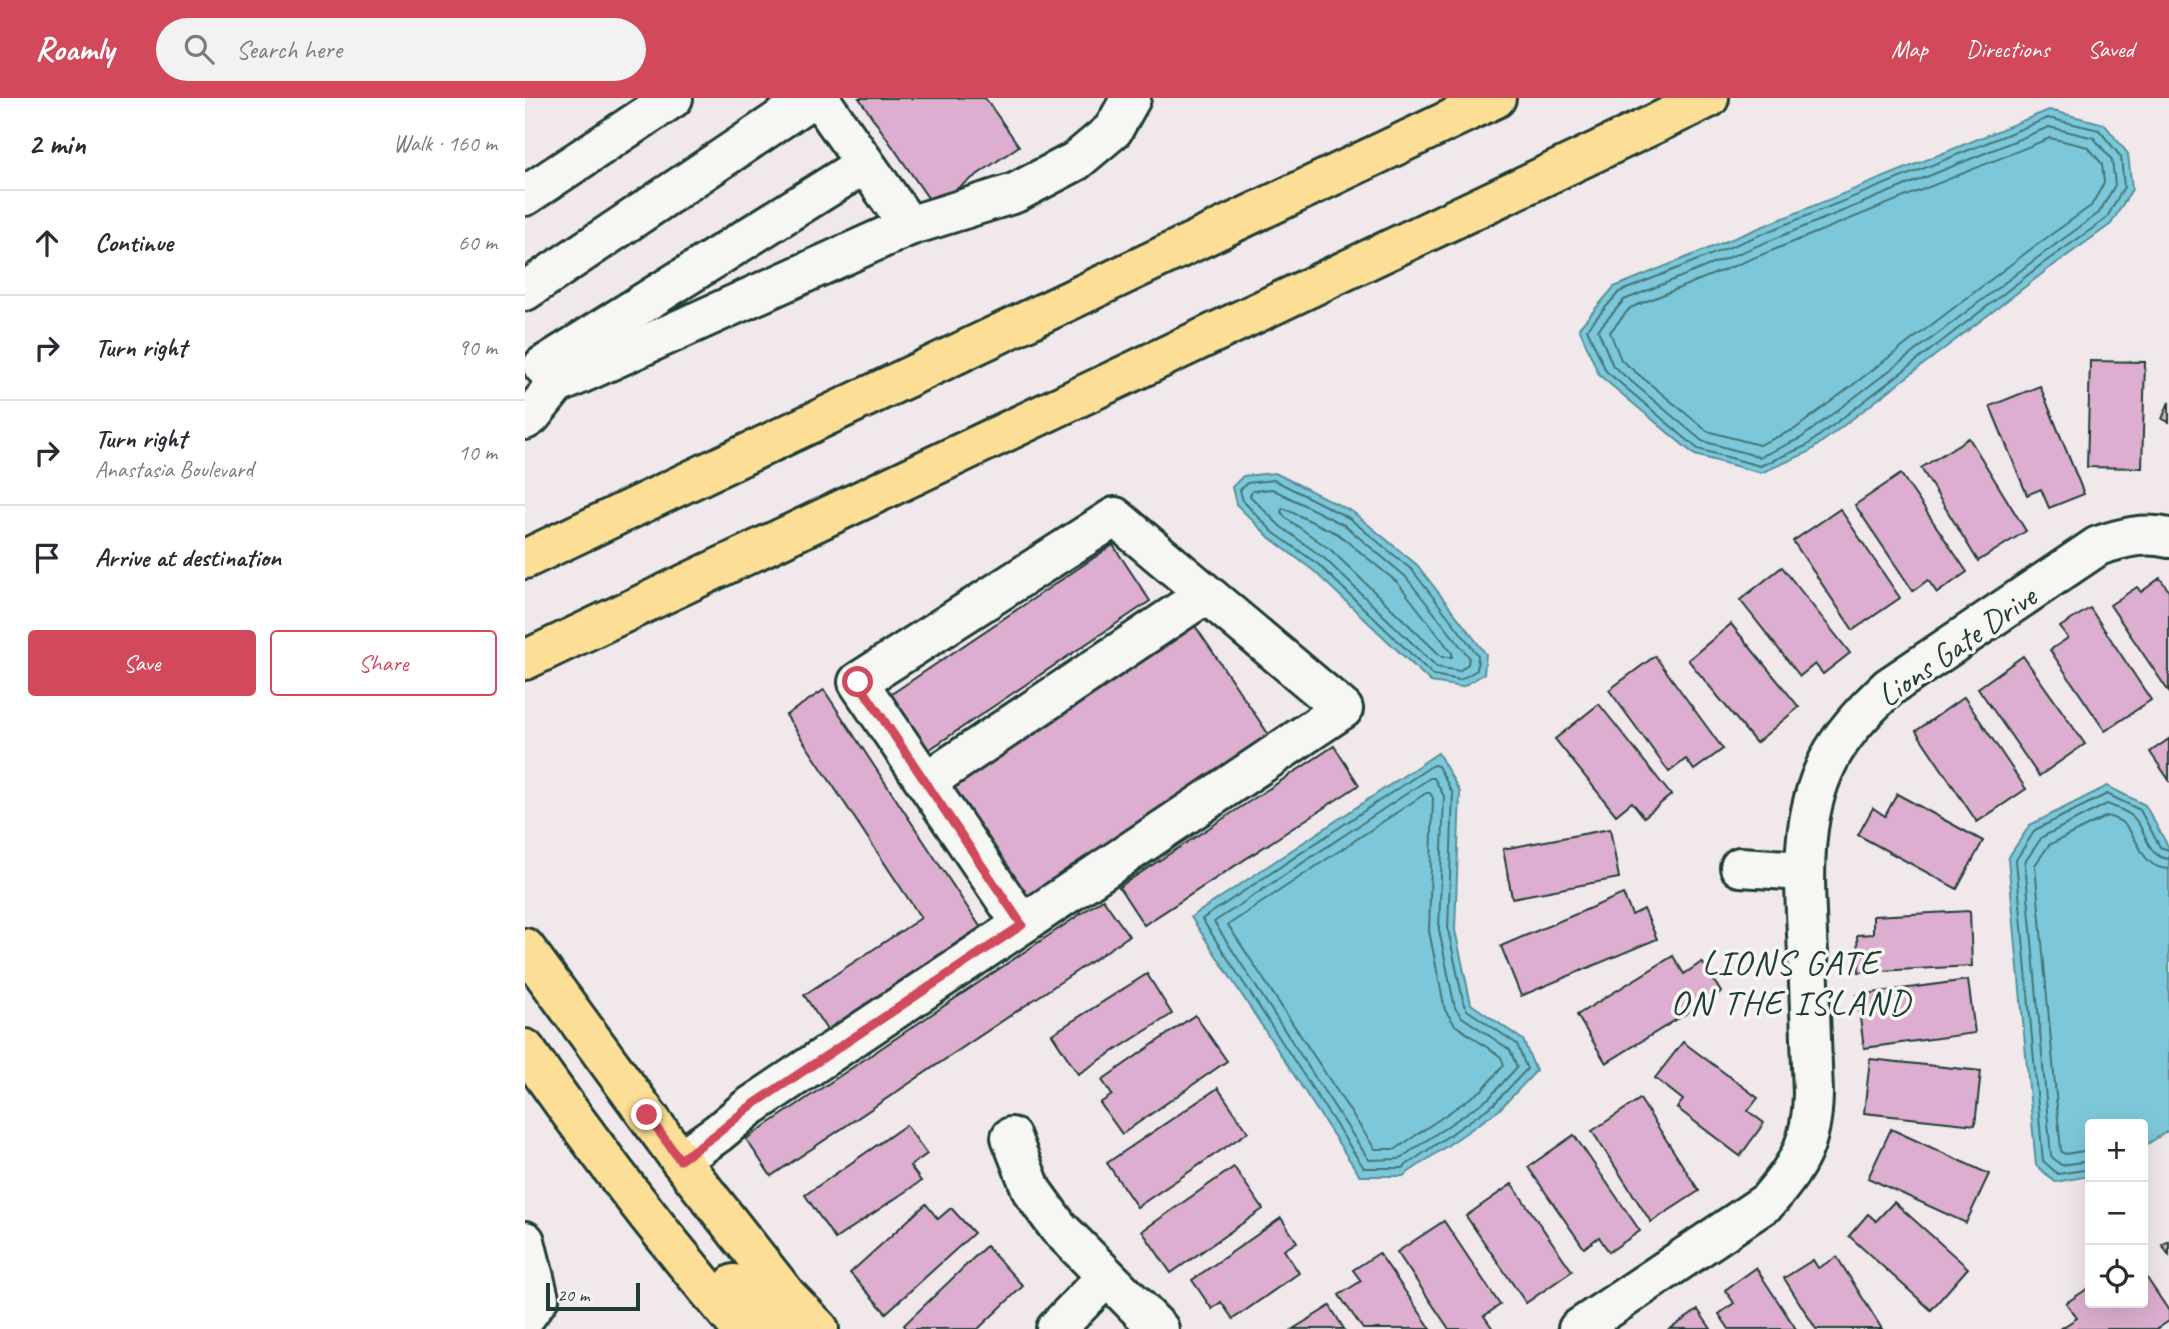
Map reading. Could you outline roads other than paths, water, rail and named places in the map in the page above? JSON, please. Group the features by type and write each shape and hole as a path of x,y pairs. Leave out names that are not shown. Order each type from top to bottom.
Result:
{"main road":[{"path":"525,559 1496,98"},
{"path":"525,660 1709,98"},
{"path":"525,948 680,1160 786,1296 819,1329"},
{"path":"527,1057 645,1214 741,1329"},
{"path":"645,1214 715,1262 772,1329"},
{"path":"698,1279 706,1329"}],"street":[{"path":"525,196 673,98"},
{"path":"525,291 812,98"},
{"path":"819,98 909,226"},
{"path":"541,364 909,226 1015,193 1076,162 1113,130 1131,98"},
{"path":"525,420 531,416 541,364 865,164"},
{"path":"680,1160 748,1108 1022,925 1343,709 1115,517 858,682 1022,925"},
{"name":"Lions Gate Drive","path":"1578,1329 1767,1202 1789,1177 1805,1147 1813,1115 1804,871 1807,827 1817,789 1833,752 1860,715 1889,687 2098,547 2128,536 2156,535 2169,538"},
{"path":"926,782 1206,594"},
{"path":"1740,867 1804,871"},
{"path":"1011,1137 1032,1191 1058,1227 1106,1277 1137,1322"},
{"path":"525,1241 539,1297 525,1317"},
{"path":"1056,1329 1106,1277"}],"water":[{"path":"2049,110 2104,124 2128,154 2132,189 2111,224 1809,452 1761,473 1695,455 1599,375 1579,328 1614,287"},
{"path":"1275,473 1353,512 1417,565 1486,654 1484,674 1462,687 1431,682 1314,571 1270,538 1236,504 1232,487 1243,476"},
{"path":"1438,753 1460,792 1455,930 1471,1004 1523,1040 1536,1071 1499,1110 1403,1176 1360,1176 1191,917"},
{"path":"2107,786 2145,805 2169,848 2169,1130 2148,1144 2148,1119 2085,1119 2085,1177 2055,1182 2036,1165 2008,858 2030,825"}],"district":[{"name":"LIONS GATE ON THE ISLAND","path":"1791,982"}]}
